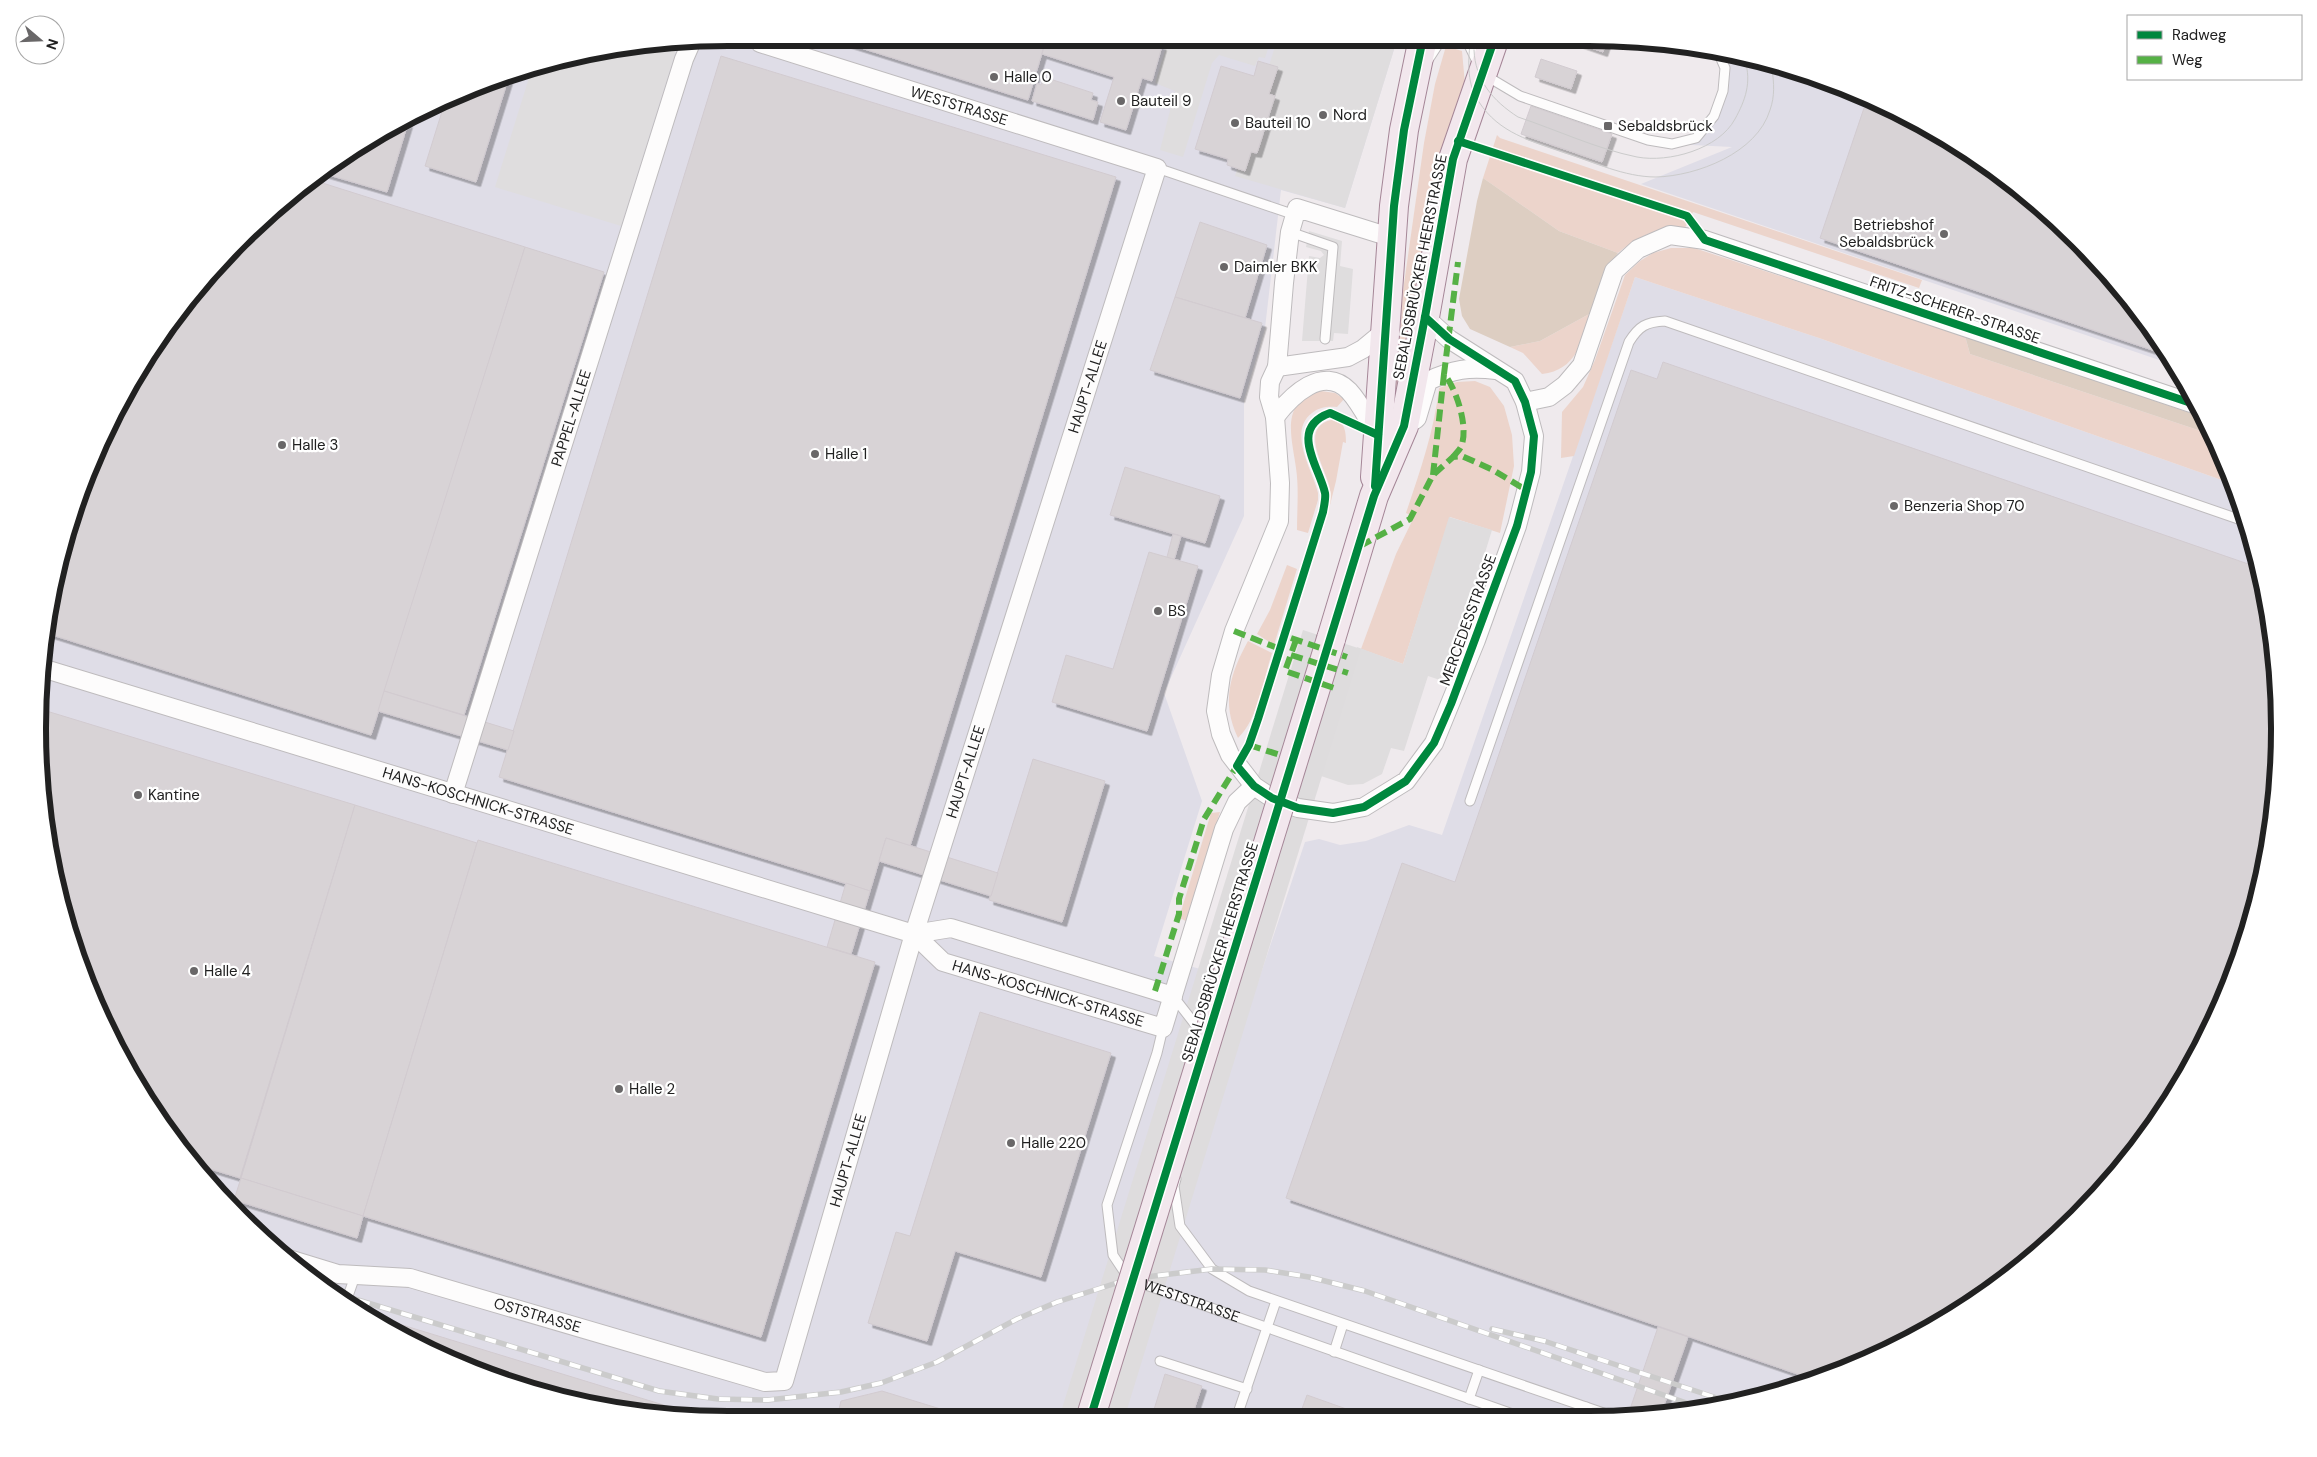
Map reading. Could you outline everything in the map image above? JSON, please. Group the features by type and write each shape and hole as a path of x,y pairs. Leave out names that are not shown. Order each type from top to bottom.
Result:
{"main road":[{"name":"SEBALDSBRÜCKER HEERSTRASSE","path":"1374,496 1394,206 1404,130 1421,46"},
{"name":"SEBALDSBRÜCKER HEERSTRASSE","path":"1093,1411 1374,496 1404,426 1453,159 1492,46"}],"street":[{"name":"WESTSTRASSE","path":"766,46 1157,168"},
{"name":"PAPPEL-ALLEE","path":"453,794 684,59 689,48"},
{"name":"HAUPT-ALLEE","path":"784,1381 914,934 1157,168"},
{"path":"1295,215 1297,208 1392,238"},
{"name":"MERCEDESSTRASSE","path":"1295,215 1290,232 1277,367 1270,382 1269,397 1276,417 1280,483 1279,521 1232,638 1221,674 1216,711 1221,734 1230,755 1254,786 1272,798 1298,808 1333,813 1364,807 1406,781 1434,742 1476,640 1517,526 1532,472 1534,436 1525,402 1515,381 1449,339 1425,317"},
{"name":"FRITZ-SCHERER-STRASSE","path":"1525,402 1549,397 1565,385 1582,365 1614,270 1638,249 1670,235 1705,240 2187,402"},
{"path":"1277,367 1348,357 1364,349 1386,330"},
{"path":"1404,426 1417,418 1428,381 1449,371 1476,368 1501,371"},
{"path":"1276,417 1289,400 1311,383 1331,381 1348,390 1378,435"},
{"name":"HANS-KOSCHNICK-STRASSE","path":"49,670 914,934 951,928 1173,996"},
{"path":"1163,1028 1224,829 1237,802 1254,786"},
{"name":"HANS-KOSCHNICK-STRASSE","path":"914,934 942,962 1163,1028"},
{"name":"OSTSTRASSE","path":"306,1264 338,1274 410,1278 765,1382 784,1381"}],"lane":[{"path":"1413,84 1437,46"},
{"path":"1469,46 1483,74 1520,96 1648,140 1672,144 1696,138 1714,116 1723,91 1725,68 1721,59"},
{"path":"1157,168 1295,215"},
{"path":"1290,232 1333,247 1325,339"},
{"path":"1470,801 1629,342 1637,329 1650,322 1665,320 2238,519"},
{"name":"WESTSTRASSE","path":"1173,996 1201,1032 1174,1186 1180,1226 1212,1269 1249,1291 1597,1411"},
{"name":"WESTSTRASSE","path":"1163,1028 1157,1053 1107,1206 1113,1255 1129,1279 1504,1411"},
{"path":"348,1295 355,1276"},
{"path":"1239,1411 1276,1300"},
{"path":"1334,1352 1343,1324"},
{"path":"1160,1361 1246,1389"},
{"path":"1469,1399 1479,1370"},
{"path":"1585,1411 1586,1407"}],"shaded area":[{"path":"728,46 1395,46 1345,208 1281,190 1265,328 1244,399 1244,516 1164,693 1202,801 1154,956 1257,985 1305,842 1319,839 1340,845 1366,841 1409,825 1442,835 1635,277 1819,338 2224,481 2248,552 2258,595 2265,639 2270,702 2258,862 2235,948 2219,990 2179,1070 2156,1108 2130,1144 2071,1211 2004,1270 1968,1296 1930,1319 1850,1359 1808,1375 1722,1398 1678,1405 1588,1411 728,1411 684,1409 639,1405 595,1398 509,1375 467,1359 387,1319 349,1296 313,1270 246,1211 187,1144 161,1108 117,1030 98,990 82,948 59,862 52,818 46,728 52,639 59,595 82,509 98,467 138,387 161,349 187,313 246,246 313,187 349,161 387,138 467,98 509,82 595,59 639,52"},
{"path":"1187,46 1269,46 1265,58 1259,57 1255,66 1219,55 1212,63 1183,157 1160,150 1175,91 1155,83 1166,47 1186,49"},
{"name":"Nord","path":"1275,46 1395,46 1345,208 1235,176"},
{"path":"1446,46 1462,51 1465,84 1398,389 1395,389 1403,291 1424,143 1435,84"},
{"path":"677,49 621,226 495,187 530,76 595,59"},
{"path":"1719,59 1765,69 1808,82 1850,98 1930,138 1968,161 2004,187 2071,246 2130,313 2164,361 1641,184 1732,147 1672,144 1696,138 1714,116 1723,91"},
{"path":"1497,135 1500,138 1922,280 1919,288 1693,212 1685,228 1657,231 1641,237 1618,253 1559,231 1483,178"},
{"path":"1483,178 1559,231 1618,253 1605,271 1591,313 1540,341 1510,347 1470,329 1462,316 1459,299"},
{"path":"1309,231 1342,241 1340,266 1353,269 1348,334 1334,333 1333,341 1302,341 1309,256 1320,258 1324,255 1321,251 1306,247"},
{"path":"1671,248 1694,248 1965,336 1970,354 2202,431 2224,481 1819,338 1635,277 1574,456 1561,458 1562,412 1583,387 1595,360 1625,275 1640,261 1653,253"},
{"path":"1591,313 1576,353 1563,367 1554,371 1542,374 1523,353 1510,347 1540,341"},
{"path":"1965,336 2193,414 2202,431 1970,354"},
{"path":"1475,381 1490,387 1504,406 1512,435 1514,466 1500,533 1450,517 1403,664 1361,649 1396,554 1414,517 1406,513 1430,436 1439,388 1457,382"},
{"path":"1321,391 1335,393 1344,399 1337,407 1324,407 1312,413 1305,421 1302,430 1304,452 1318,493 1318,500 1308,533 1297,530 1297,483 1291,422 1299,403 1308,396"},
{"path":"1336,420 1344,427 1346,443 1343,442 1328,513 1330,489 1315,440 1316,431 1321,424"},
{"path":"1449,517 1492,530 1468,608 1440,680 1428,676 1404,751 1391,748 1382,774 1363,784 1348,785 1315,774 1357,647 1403,664"},
{"path":"1287,565 1297,569 1274,645 1257,634 1270,610"},
{"path":"1248,641 1272,653 1256,709 1245,730 1238,738 1230,712 1230,688 1236,665"},
{"path":"1220,812 1186,921 1179,918 1211,813"}],"pier":[{"path":"1303,630 1361,649 1127,1411 1061,1411"}],"building":[{"name":"Halle 0","path":"855,46 1044,46 1028,100"},
{"name":"Bauteil 9","path":"1044,46 1162,46 1152,81 1142,78 1126,130 1100,122 1114,77 1042,54"},
{"path":"1586,46 1605,47 1603,52"},
{"name":"Halle 1","path":"721,56 1116,177 910,846 886,838 870,891 499,777"},
{"path":"1541,59 1577,71 1571,89 1535,77"},
{"name":"Bauteil 10","path":"1258,61 1278,67 1269,94 1275,96 1257,153 1251,152 1245,171 1227,165 1228,159 1195,149 1221,66 1254,76"},
{"path":"1044,77 1093,93 1091,100 1098,102 1093,120 1032,101 1037,83 1041,85"},
{"path":"507,83 476,182 425,166 443,110"},
{"path":"1531,106 1612,134 1602,162 1521,134"},
{"name":"Betriebshof Sebaldsbrück","path":"1864,108 1891,118 1930,138 1968,161 2004,187 2071,246 2130,313 2158,352 1820,238"},
{"path":"407,128 387,192 329,175 349,161"},
{"name":"Halle 3","path":"320,182 525,247 371,735 53,635 69,552 82,509 98,467 138,387 161,349 187,313 216,279 246,246"},
{"path":"1200,222 1267,245 1245,318 1175,297"},
{"path":"525,247 604,272 464,715 384,691"},
{"path":"1175,297 1262,323 1240,398 1150,370"},
{"path":"1663,362 2251,565 2265,639 2271,728 2265,818 2258,862 2235,948 2219,990 2179,1070 2156,1108 2130,1144 2071,1211 2004,1270 1968,1296 1930,1319 1850,1359 1804,1376 1286,1198 1402,863 1455,882 1631,370 1657,379"},
{"path":"1125,467 1220,496 1205,543 1110,515"},
{"path":"1173,534 1181,536 1174,560 1167,557"},
{"name":"BS","path":"1149,552 1198,566 1147,731 1052,702 1066,655 1113,669"},
{"path":"384,691 514,731 508,750 378,711"},
{"name":"Halle 4","path":"47,711 355,805 240,1178 208,1168 187,1144 161,1108 138,1070 98,990 82,948 59,862 52,818 48,773"},
{"path":"1033,759 1105,781 1062,922 989,900"},
{"path":"355,805 477,843 363,1216 241,1178"},
{"path":"886,838 998,873 991,896 879,861"},
{"name":"Halle 2","path":"478,840 875,962 761,1337 363,1216"},
{"path":"846,883 870,891 851,954 827,947"},
{"name":"Halle 220","path":"980,1012 1111,1053 1041,1277 955,1251 927,1341 868,1323 896,1232 910,1236"},
{"path":"241,1178 363,1216 357,1238 237,1201 235,1198"},
{"path":"393,1322 674,1408 595,1398 509,1375 467,1359"},
{"path":"1658,1327 1688,1337 1664,1406 1630,1409"},
{"path":"1165,1374 1202,1386 1194,1411 1154,1411"},
{"path":"882,1391 947,1411 845,1411 839,1409 841,1401"},
{"path":"1307,1395 1352,1411 1301,1411"}],"tram line":[{"path":"1470,46 1470,81 1475,95 1487,113 1506,129 1540,144 1609,168 1632,175 1656,177 1672,176 1707,167 1739,150 1763,125 1770,110 1774,90 1772,71"},
{"path":"1474,50 1478,71 1487,89 1493,97 1518,117 1622,154 1650,158 1664,158 1692,152 1705,146 1728,129 1739,112 1748,84 1746,65"}],"railway":[{"path":"353,1299 659,1391 718,1399 768,1400 841,1392 881,1383 937,1362 1017,1319 1057,1302 1129,1279 1212,1269 1265,1270 1309,1277 1365,1291 1688,1403"},
{"path":"1492,1329 1544,1341 1719,1399"}],"marked path":[{"path":"1453,457 1461,446 1463,436 1462,417 1457,397 1444,374 1458,262"},
{"path":"1433,475 1444,374"},
{"path":"1360,546 1410,519 1433,475 1453,457 1462,456 1493,470 1526,490"},
{"path":"1234,631 1280,649"},
{"path":"1291,638 1347,657"},
{"path":"1296,640 1285,671 1337,689"},
{"path":"1291,655 1348,673"},
{"path":"1249,745 1280,755"},
{"path":"1155,991 1179,914 1179,899 1204,819 1238,764"}],"cycle path":[{"path":"1375,486 1394,206 1404,130 1421,46"},
{"path":"1093,1411 1374,496 1404,426 1453,159 1492,46"},
{"path":"1458,141 1687,216 1705,240 2187,402"},
{"path":"1378,435 1330,413 1317,420 1311,428 1308,438 1310,448 1325,493 1323,512 1258,719 1249,745 1237,766 1254,786 1272,798 1298,808 1333,813 1364,807 1406,781 1434,743 1451,704 1517,526 1531,472 1534,436 1525,402 1515,381 1449,339 1425,317"}],"place":[{"name":"Halle 0","path":"994,77"},
{"name":"Bauteil 9","path":"1121,101"},
{"name":"Nord","path":"1323,115"},
{"name":"Bauteil 10","path":"1235,123"},
{"name":"Sebaldsbrück","path":"1608,126"},
{"name":"Betriebshof Sebaldsbrück","path":"1944,234"},
{"name":"Daimler BKK","path":"1224,267"},
{"name":"Halle 3","path":"282,445"},
{"name":"Halle 1","path":"815,454"},
{"name":"Benzeria Shop 70","path":"1894,506"},
{"name":"BS","path":"1158,611"},
{"name":"Kantine","path":"138,795"},
{"name":"Halle 4","path":"194,971"},
{"name":"Halle 2","path":"619,1089"},
{"name":"Halle 220","path":"1011,1143"}]}
